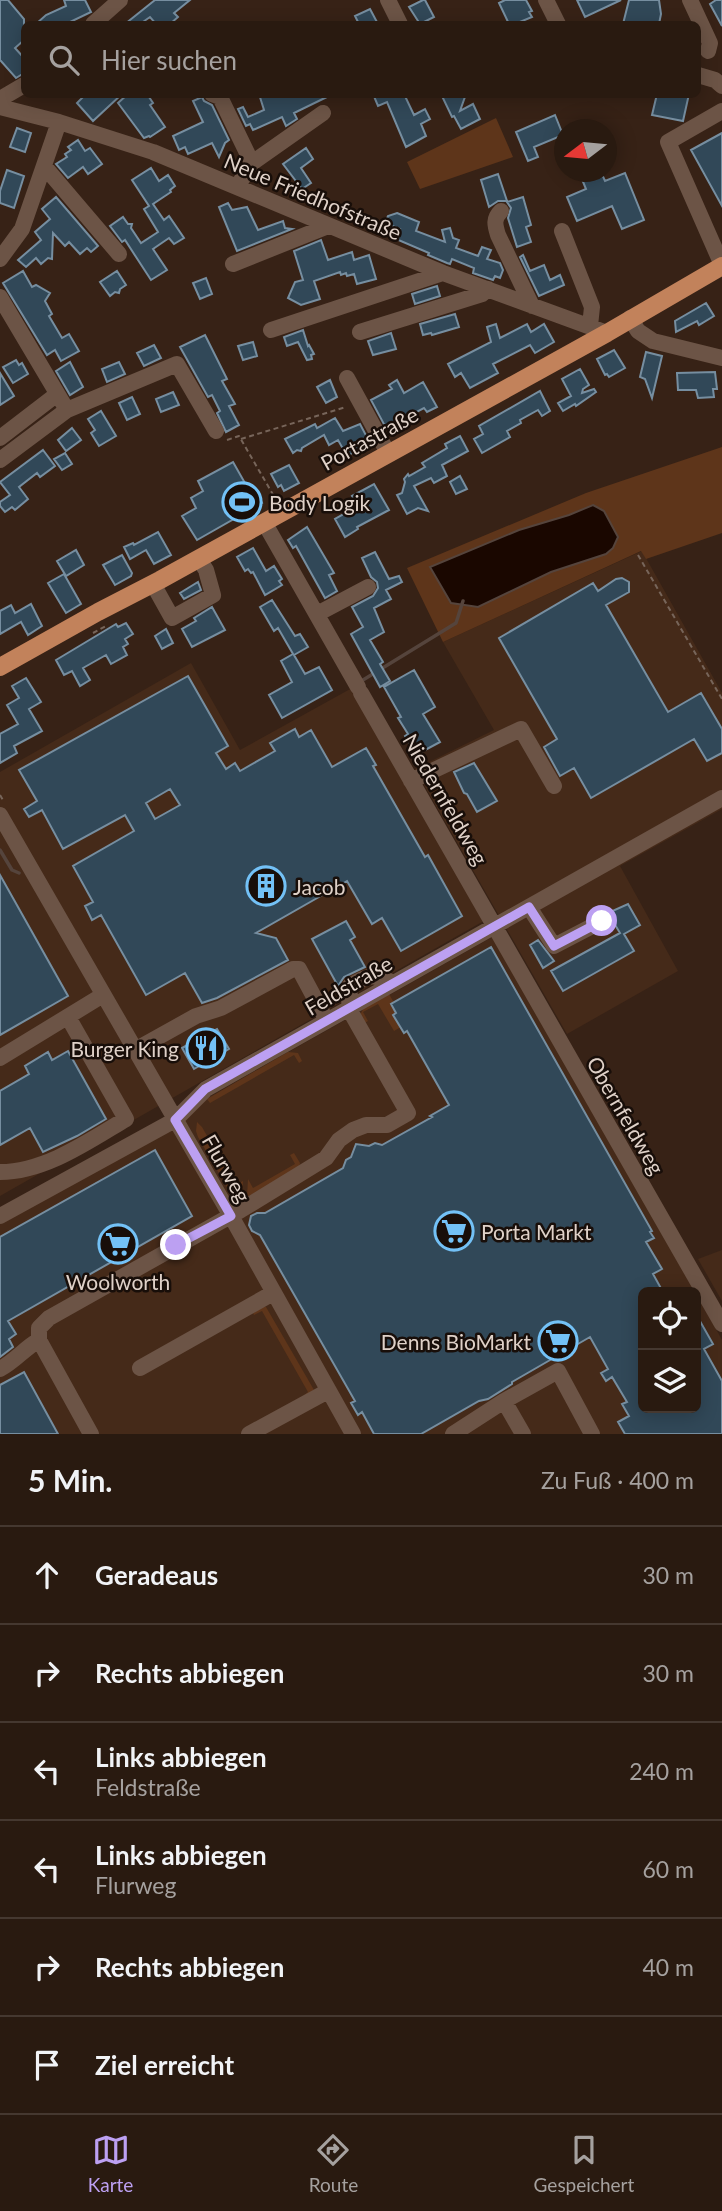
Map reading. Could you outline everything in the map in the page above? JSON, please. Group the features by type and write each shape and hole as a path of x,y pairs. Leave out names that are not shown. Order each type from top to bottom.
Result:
{"main road":[{"name":"Portastraße","path":"0,667 388,453 598,329 630,318 722,265"}],"street":[{"path":"96,21 120,0"},
{"path":"388,0 398,21"},
{"path":"546,0 554,21"},
{"path":"690,0 700,21"},
{"path":"701,24 710,43 708,51"},
{"path":"701,76 715,80 722,86"},
{"path":"0,99 21,87"},
{"path":"220,98 251,163"},
{"name":"Neue Friedhofstraße","path":"0,107 59,122 153,152 443,273 598,329"},
{"path":"722,111 668,142 722,265"},
{"path":"237,187 251,163 323,113"},
{"path":"0,259 22,229 59,122"},
{"path":"44,166 119,254"},
{"path":"501,211 496,216 498,235 532,306"},
{"path":"233,264 328,226"},
{"path":"562,231 598,329"},
{"path":"271,330 443,273"},
{"path":"360,332 482,295 488,289"},
{"path":"0,297 67,410"},
{"path":"630,318 638,331 653,341 722,358"},
{"path":"0,460 67,410 177,363 216,431"},
{"path":"346,378 388,453"},
{"path":"0,438 56,395"},
{"name":"Niedernfeldweg","path":"264,522 494,926"},
{"path":"153,584 172,618 213,595 206,570 199,559"},
{"path":"317,614 368,587"},
{"path":"411,781 521,729 554,786"},
{"name":"Feldstraße","path":"0,1216 175,1120 205,1089 722,798"},
{"name":"Flurweg","path":"0,815 353,1434"},
{"path":"529,907 554,946 602,921"},
{"name":"Obernfeldweg","path":"494,926 722,1324"},
{"path":"135,1050 196,1016 221,1008 293,969 299,969 327,1021"},
{"path":"0,1058 103,995"},
{"path":"91,1434 40,1340 39,1328 49,1318 231,1216 326,1158 339,1140 353,1130 366,1125 387,1125 408,1113 349,1009"},
{"path":"0,1171 30,1167 59,1157 126,1119 68,1017"},
{"path":"139,1368 273,1293"},
{"path":"0,1369 15,1361 27,1347 40,1340"},
{"path":"453,1434 558,1371 592,1434"},
{"path":"249,1434 328,1391"},
{"path":"505,1401 523,1434"}],"path":[{"path":"241,439 361,403"},
{"path":"216,431 221,442 239,436 283,512"},
{"path":"638,555 722,699"}],"shaded area":[{"path":"496,118 513,157 420,189 407,162"},
{"path":"722,447 722,533 646,559 641,551 443,642 407,568 586,493","holes":["593,505 606,554 551,572 478,607 451,602 430,568 519,530"]},
{"path":"593,505 604,511 618,537 613,548 606,554 551,572 478,607 451,603 430,567 519,530"},
{"path":"642,551 722,693 722,809 620,866 678,971 567,1034 415,769 494,730 443,642"},
{"path":"191,663 240,750 352,688 489,918 0,1196 0,772"},
{"path":"494,936 692,1287 638,1287 638,1413 701,1413 701,1302 722,1340 722,1434 0,1434 0,1215"},
{"path":"389,994 406,1024 394,1031 378,1004 363,1012 368,1021 361,1025 360,1018 364,1009"},
{"path":"288,1052 298,1053 302,1061 299,1063 294,1055 210,1103 207,1099"},
{"path":"197,1122 235,1185 243,1181 242,1197 235,1201 198,1137"},
{"path":"294,1153 300,1163 299,1168 247,1197 248,1179 253,1188 295,1164 290,1155"},
{"path":"722,1250 722,1301 698,1259"},
{"path":"266,1307 314,1390 302,1397 308,1392 262,1311 254,1315 253,1313"}],"building":[{"path":"0,0 8,0 24,19 21,21 21,43 15,48 21,55 21,75 16,78 0,60"},
{"path":"64,0 85,0 91,12 72,21 39,21 46,15 66,6"},
{"path":"155,0 190,0 174,13 178,17 173,21 153,21 150,17 144,21 129,21"},
{"path":"425,0 434,17 418,21 409,7"},
{"path":"505,0 526,0 532,17 522,21 508,21 499,3"},
{"path":"577,0 621,0 585,17"},
{"path":"629,0 659,0 660,21 624,21"},
{"path":"722,0 722,26 710,4"},
{"path":"370,9 376,21 358,21 355,16"},
{"path":"82,98 118,98 93,121 77,103"},
{"path":"124,98 150,98 153,103 150,105 165,127 144,138 118,103"},
{"path":"202,98 212,105 229,140 219,157 212,143 188,154 185,147 179,150 173,136 203,122 193,101"},
{"path":"260,98 325,98 294,113 297,119 286,126 282,117 253,130 250,124 246,126 238,109 243,107 248,117 264,110"},
{"path":"375,98 406,98 414,115 425,109 430,119 421,124 426,136 406,147 387,102 378,106"},
{"path":"443,98 465,98 460,111 473,104 480,119 461,129 454,116 452,117"},
{"path":"656,98 688,98 683,121 652,115"},
{"path":"555,115 557,119 554,119 554,139 534,147 538,157 528,161 516,132"},
{"path":"17,128 31,133 25,152 10,147"},
{"path":"722,133 722,206 691,150"},
{"path":"78,140 85,151 90,148 102,164 88,174 83,167 68,178 56,164 67,157 65,154 71,150 68,147"},
{"path":"306,148 313,159 301,168 311,183 302,189 283,164"},
{"path":"151,168 159,181 168,175 175,186 171,192 153,204 164,220 169,216 184,238 174,244 169,238 153,249 167,270 151,280 125,240 122,242 110,226 123,217 128,224 132,224 131,228 141,243 158,232 144,209 149,206 132,180"},
{"path":"7,170 24,176 14,208 0,203 0,191"},
{"path":"625,173 644,220 622,229 612,206 577,221 567,197 586,189 583,182 617,182 617,176"},
{"path":"498,174 507,201 498,201 489,207 481,180"},
{"path":"56,197 98,246 91,252 87,248 80,254 69,242 65,246 53,233 52,259 48,258 41,264 36,258 26,267 18,260 41,240 35,232 50,219 42,209"},
{"path":"523,197 531,225 526,227 531,242 517,247 508,218 511,208 507,202"},
{"path":"228,203 232,210 247,207 258,230 283,221 285,228 292,229 237,251 219,207"},
{"path":"397,213 419,222 416,231 445,242 442,230 450,228 453,238 459,240 456,248 478,256 482,247 491,250 487,259 500,263 503,270 500,278 495,276 493,280 473,273 474,268 452,259 450,264 447,263 396,239 400,229 385,223 388,216"},
{"path":"321,240 328,260 352,252 354,260 369,255 376,279 357,284 354,274 347,276 346,273 341,275 340,272 314,281 320,299 301,305 288,298 295,282 303,280 294,251"},
{"path":"523,255 530,271 544,265 550,280 560,275 564,285 539,296 520,257"},
{"path":"23,271 32,287 36,285 50,293 45,301 52,314 49,316 62,338 69,334 79,351 61,361 55,350 47,355 3,283"},
{"path":"117,271 126,285 119,293 115,292 110,296 100,282"},
{"path":"206,278 212,294 200,299 193,283"},
{"path":"437,286 440,296 415,304 412,294"},
{"path":"706,303 714,316 699,325 697,321 676,332 675,321"},
{"path":"455,314 459,327 423,335 420,324"},
{"path":"496,324 500,338 527,324 531,332 544,324 554,342 535,353 530,345 493,364 498,373 470,388 461,373 455,377 448,364 491,342 487,327"},
{"path":"303,330 308,346 314,354 311,355 312,359 307,360 298,342 287,346 284,337"},
{"path":"391,333 396,349 373,355 368,341"},
{"path":"205,335 227,379 222,381 235,404 229,406 239,425 226,432 212,395 208,397 180,347"},
{"path":"253,342 257,356 243,360 238,346"},
{"path":"154,345 161,358 144,366 137,353"},
{"path":"614,350 625,368 609,377 605,375 597,359"},
{"path":"646,352 662,356 652,398 645,379 640,377"},
{"path":"16,360 19,365 22,363 28,374 13,383 3,367"},
{"path":"70,362 83,387 70,395 56,371"},
{"path":"119,362 125,374 107,382 102,369"},
{"path":"580,369 589,385 582,393 594,389 596,392 576,406 575,404 563,411 558,403 571,396 562,379"},
{"path":"715,372 717,389 713,389 714,397 698,398 696,390 678,390 677,373"},
{"path":"0,373 14,396 0,405"},
{"path":"330,380 337,397 326,403 317,387"},
{"path":"397,380 404,393 423,382 437,407 427,412 424,408 386,428 371,400 392,389 389,385"},
{"path":"540,391 550,411 542,416 538,410 520,420 521,423 507,431 510,437 482,453 474,439 483,434 479,426"},
{"path":"173,392 179,405 161,412 156,399"},
{"path":"132,397 140,414 127,420 119,403"},
{"path":"101,411 116,436 99,446 91,433 95,430 88,419"},
{"path":"335,418 343,431 360,424 370,443 347,456 338,440 329,445 324,435 301,451 293,453 285,439 315,424 317,428"},
{"path":"72,428 81,440 66,451 58,440"},
{"path":"460,436 468,451 442,465 447,476 434,483 431,478 414,486 428,511 418,508 407,514 397,495 402,493 404,479 408,474 409,476 425,467 422,463 447,448 445,444"},
{"path":"43,450 55,466 40,477 37,473 19,487 28,499 15,510 12,507 5,512 0,502 10,495 0,482"},
{"path":"65,453 72,464 62,470 54,459"},
{"path":"233,462 250,492 254,490 262,503 197,540 182,516 196,508 191,498 203,491 198,481"},
{"path":"289,465 299,483 284,491 281,485 278,487 271,474"},
{"path":"460,476 467,489 456,494 450,482"},
{"path":"374,484 389,510 357,527 358,529 345,537 335,519 358,506 352,496"},
{"path":"307,527 334,573 329,575 337,591 325,598 296,546 293,548 288,540"},
{"path":"158,532 171,555 154,564 146,550 130,559 124,547 133,543 134,545"},
{"path":"253,548 266,571 274,566 282,579 279,581 282,585 265,595 253,572 248,569 245,571 237,557"},
{"path":"76,550 84,565 66,576 57,561"},
{"path":"375,552 389,579 399,576 402,582 386,590 391,599 374,608 384,632 370,640 390,681 380,687 351,634 363,627 352,607 373,596 378,588 362,558"},
{"path":"122,555 132,573 115,585 103,565"},
{"path":"64,574 81,604 66,613 48,583"},
{"path":"622,578 629,582 629,592 606,605 668,712 701,693 722,729 722,753 707,761 694,739 591,798 574,768 560,776 544,747 557,739 499,638 593,583 598,591"},
{"path":"198,582 201,590 184,599 180,593"},
{"path":"272,600 295,636 300,634 308,647 294,655 305,674 319,667 332,690 282,718 269,695 292,682 281,661 293,654 278,628 274,631 260,607"},
{"path":"31,604 42,626 28,635 21,622 0,634 0,611 11,605 15,613"},
{"path":"212,607 225,630 192,647 182,629"},
{"path":"126,623 133,634 125,639 128,644 123,647 127,655 111,664 106,655 83,668 90,680 80,686 72,671 64,675 56,660 116,624 118,627"},
{"path":"166,629 173,643 162,649 155,636"},
{"path":"414,670 435,707 423,714 440,742 416,755 405,736 408,734 398,718 401,717 384,687"},
{"path":"188,676 228,746 216,753 226,769 235,763 240,771 275,751 270,743 295,729 299,737 311,730 332,767 366,748 376,765 373,766 425,857 428,855 462,916 401,951 382,918 372,924 347,881 256,933 276,938 288,960 217,998 202,1003 185,973 146,995 101,915 92,920 85,906 93,902 73,866 134,831 125,815 63,849 42,810 29,817 24,809 37,801 19,770","holes":["170,789 180,805 155,819 146,803"]},
{"path":"26,678 41,702 29,709 42,731 14,746 17,753 0,763 0,734 18,724 7,705 19,698 12,686"},
{"path":"474,763 497,801 477,812 454,772"},
{"path":"0,875 68,996 0,1035"},
{"path":"628,904 640,925 624,934 634,951 563,991 551,971 620,933 608,913"},
{"path":"346,921 355,937 350,940 365,967 344,977 338,986 312,939"},
{"path":"538,940 554,961 543,968 530,945"},
{"name":"Porta Markt","path":"491,947 652,1231 650,1232 654,1238 646,1242 662,1269 653,1274 660,1287 638,1287 638,1413 701,1413 701,1323 713,1344 704,1349 722,1381 722,1434 625,1434 618,1422 629,1416 622,1404 627,1402 612,1377 606,1381 601,1373 608,1369 590,1337 488,1399 479,1401 421,1434 374,1434 362,1412 358,1415 351,1403 355,1401 260,1235 252,1231 249,1225 251,1216 265,1213 343,1168 356,1144 382,1145 449,1105 407,1031 404,1033 393,1015 396,1013 391,1004"},
{"name":"Burger King","path":"217,1029 229,1049 194,1069 182,1048"},
{"path":"68,1051 106,1119 43,1152 30,1128 0,1145 0,1091 29,1074 25,1066 48,1052 52,1060"},
{"path":"155,1150 192,1216 8,1321 16,1334 9,1339 13,1347 0,1357 0,1237"},
{"path":"24,1372 58,1434 0,1434 0,1385"}],"waterway":[{"path":"363,680 456,623 463,601"},
{"path":"0,850 12,870 19,873"}],"place":[{"name":"Body Logik","path":"242,502"},
{"name":"Jacob","path":"266,886"},
{"name":"Burger King","path":"206,1048"},
{"name":"Porta Markt","path":"454,1231"},
{"name":"Woolworth","path":"118,1244"},
{"name":"Denns BioMarkt","path":"558,1341"}],"route":[{"path":"176,1245 231,1216 175,1120 205,1089 529,907 554,946 602,921"}]}
